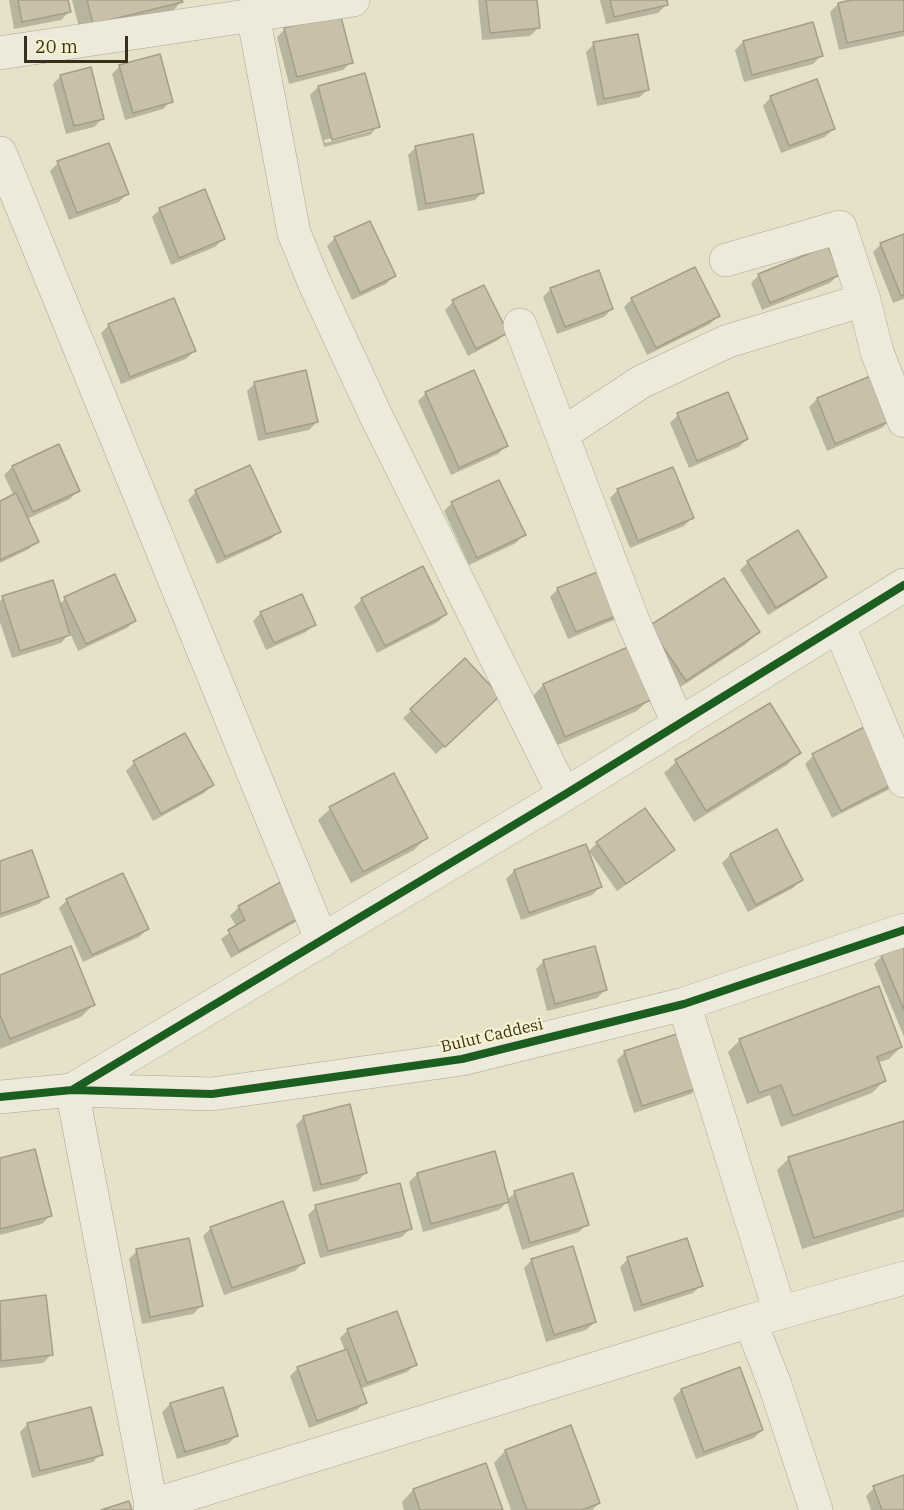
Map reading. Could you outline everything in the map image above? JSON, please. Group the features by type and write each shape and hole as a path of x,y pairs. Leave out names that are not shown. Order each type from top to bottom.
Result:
{"street":[{"path":"0,53 353,0"},
{"path":"253,15 294,233 376,416 564,795"},
{"path":"0,153 322,941"},
{"path":"726,260 840,227 864,300 877,352 904,421"},
{"path":"561,434 641,382 728,341 864,300"},
{"path":"520,324 633,621 679,725"},
{"path":"904,585 564,795 72,1090 151,1508 765,1317 904,1278"},
{"path":"839,626 904,781"},
{"name":"Bulut Caddesi","path":"0,1097 72,1090 212,1094 451,1061 684,1004 904,930"},
{"path":"684,1004 765,1317 775,1385 816,1510"}],"building":[{"path":"18,0 68,0 71,12 22,22"},
{"path":"87,0 182,0 183,2 93,24"},
{"path":"486,0 537,0 540,28 490,33"},
{"path":"610,0 667,0 668,5 614,17"},
{"path":"851,0 904,0 904,31 847,43 838,3"},
{"path":"340,13 353,63 297,77 284,28"},
{"path":"813,22 823,56 752,75 743,41"},
{"path":"638,34 649,90 604,99 593,42"},
{"path":"160,54 173,102 133,113 119,65"},
{"path":"91,67 104,119 74,126 60,75"},
{"path":"365,73 380,127 332,140 318,86"},
{"path":"817,79 835,129 789,146 770,96"},
{"path":"473,134 484,193 426,204 415,146"},
{"path":"109,143 129,194 77,213 57,161"},
{"path":"205,189 225,239 179,258 159,208"},
{"path":"370,221 396,276 360,293 334,237"},
{"path":"904,234 904,295 901,296 880,243"},
{"path":"828,246 840,275 770,303 758,274"},
{"path":"695,267 720,316 656,348 631,298"},
{"path":"599,270 613,309 565,327 550,288"},
{"path":"484,285 508,333 476,349 452,300"},
{"path":"174,298 196,351 130,377 108,324"},
{"path":"306,370 318,422 266,434 254,382"},
{"path":"474,370 508,446 459,468 425,392"},
{"path":"873,375 892,420 835,444 817,398"},
{"path":"728,392 748,439 697,461 677,413"},
{"path":"59,444 80,491 33,512 12,466"},
{"path":"250,465 281,532 225,557 195,490"},
{"path":"673,467 694,518 638,541 617,489"},
{"path":"499,480 526,535 477,558 451,502"},
{"path":"16,493 39,542 0,560 0,501"},
{"path":"798,530 827,577 776,608 747,561"},
{"path":"423,566 447,614 385,646 361,598"},
{"path":"605,569 623,613 576,632 557,588"},
{"path":"115,574 136,621 86,644 64,597"},
{"path":"724,578 760,632 686,681 649,626"},
{"path":"53,580 70,635 20,651 2,596"},
{"path":"302,594 316,625 274,643 260,612"},
{"path":"628,647 651,700 565,737 543,684"},
{"path":"465,658 500,696 445,747 410,709"},
{"path":"770,703 801,753 706,811 675,760"},
{"path":"868,725 897,782 841,811 812,754"},
{"path":"185,733 214,785 161,814 133,761"},
{"path":"394,773 428,838 363,872 329,807"},
{"path":"645,808 675,850 626,884 596,842"},
{"path":"777,829 803,880 756,905 730,854"},
{"path":"586,844 602,887 529,913 514,870"},
{"path":"32,850 49,897 0,914 0,861"},
{"path":"123,873 149,929 92,955 66,899"},
{"path":"286,879 306,914 239,951 228,930 245,920 238,906"},
{"path":"71,946 95,1005 10,1039 0,1015 0,975"},
{"path":"595,946 607,990 555,1004 543,960"},
{"path":"904,946 904,1010 881,955"},
{"path":"879,986 902,1047 877,1057 886,1081 793,1116 781,1085 759,1093 739,1039"},
{"path":"683,1032 701,1087 642,1106 624,1051"},
{"path":"350,1104 367,1173 321,1185 303,1116"},
{"path":"904,1121 904,1210 814,1238 788,1157"},
{"path":"35,1149 52,1216 0,1229 0,1158"},
{"path":"495,1151 509,1202 431,1224 417,1173"},
{"path":"573,1173 589,1225 530,1243 514,1191"},
{"path":"400,1183 412,1229 328,1251 315,1205"},
{"path":"283,1201 305,1263 232,1288 210,1227"},
{"path":"189,1238 203,1306 150,1317 136,1249"},
{"path":"687,1238 703,1286 642,1305 627,1257"},
{"path":"573,1246 596,1322 554,1335 531,1259"},
{"path":"46,1295 53,1355 1,1361 0,1301"},
{"path":"397,1311 417,1365 367,1383 347,1329"},
{"path":"347,1349 367,1403 317,1421 297,1367"},
{"path":"740,1367 763,1430 704,1452 681,1389"},
{"path":"223,1387 238,1436 185,1452 170,1403"},
{"path":"91,1407 103,1455 40,1471 27,1423"},
{"path":"571,1425 600,1503 582,1510 527,1510 505,1450"},
{"path":"486,1463 503,1510 420,1510 413,1489"},
{"path":"904,1475 904,1510 882,1510 873,1486"},
{"path":"129,1501 132,1510 101,1510"}],"cycle path":[{"path":"72,1090 564,795 904,585"},
{"path":"0,1097 72,1090 212,1094 462,1059 684,1004 904,930"}]}
